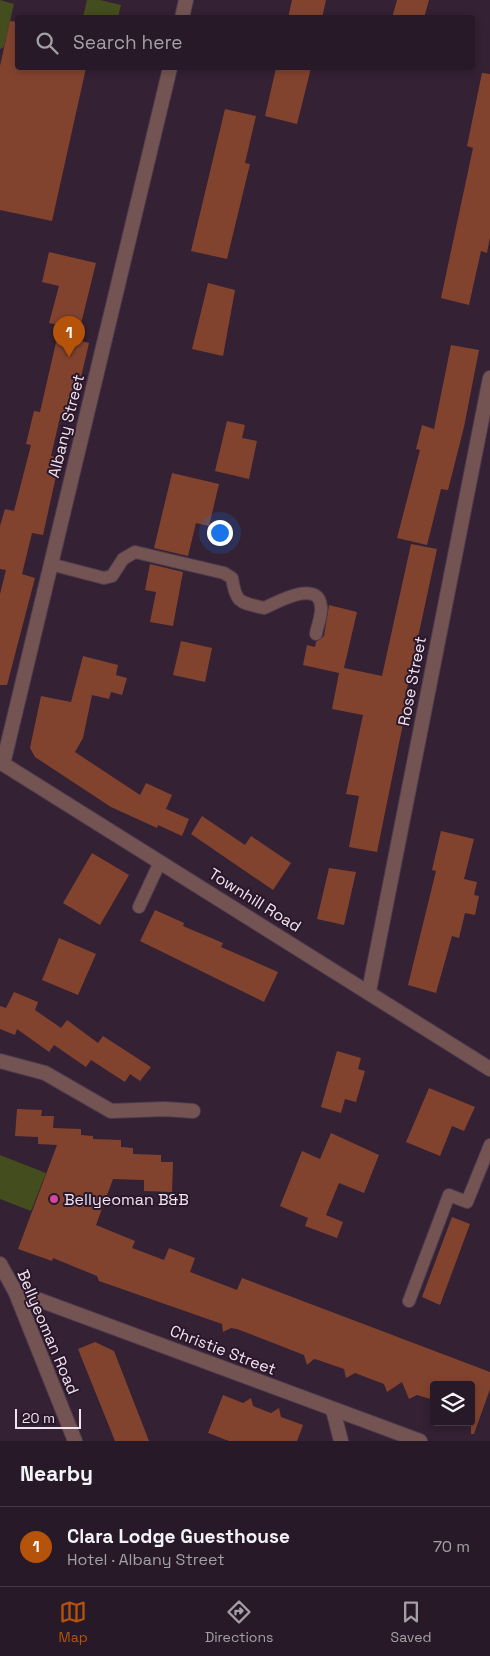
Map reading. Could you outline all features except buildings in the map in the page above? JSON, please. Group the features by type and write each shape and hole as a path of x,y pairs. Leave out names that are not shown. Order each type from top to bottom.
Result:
{"street":[{"path":"183,15 186,0"},
{"name":"Albany Street","path":"1,763 170,70"},
{"name":"Rose Street","path":"368,991 490,378"},
{"name":"Townhill Road","path":"1,763 490,1069"},
{"path":"0,1061 45,1073 111,1111 193,1110"},
{"name":"Bellyeoman Road","path":"0,1264 15,1291 75,1441"},
{"name":"Christie Street","path":"15,1291 420,1441"},
{"path":"333,1410 341,1441"}],"lane":[{"path":"50,564 104,578 112,576 123,559 135,552 224,573 232,578 235,597 239,601 264,608 275,601 292,595 312,595 319,600 321,606 316,634"},
{"path":"140,907 160,862"},
{"path":"408,1301 450,1195 467,1202 490,1145"}],"green space":[{"path":"0,0 14,4 4,47 0,49"},
{"path":"87,0 100,0 121,5 118,15 83,15"},
{"path":"0,1155 46,1173 31,1211 0,1199"}],"place":[{"name":"Clara Lodge Guesthouse","path":"69,357"},
{"name":"Bellyeoman B&B","path":"54,1199"}]}
